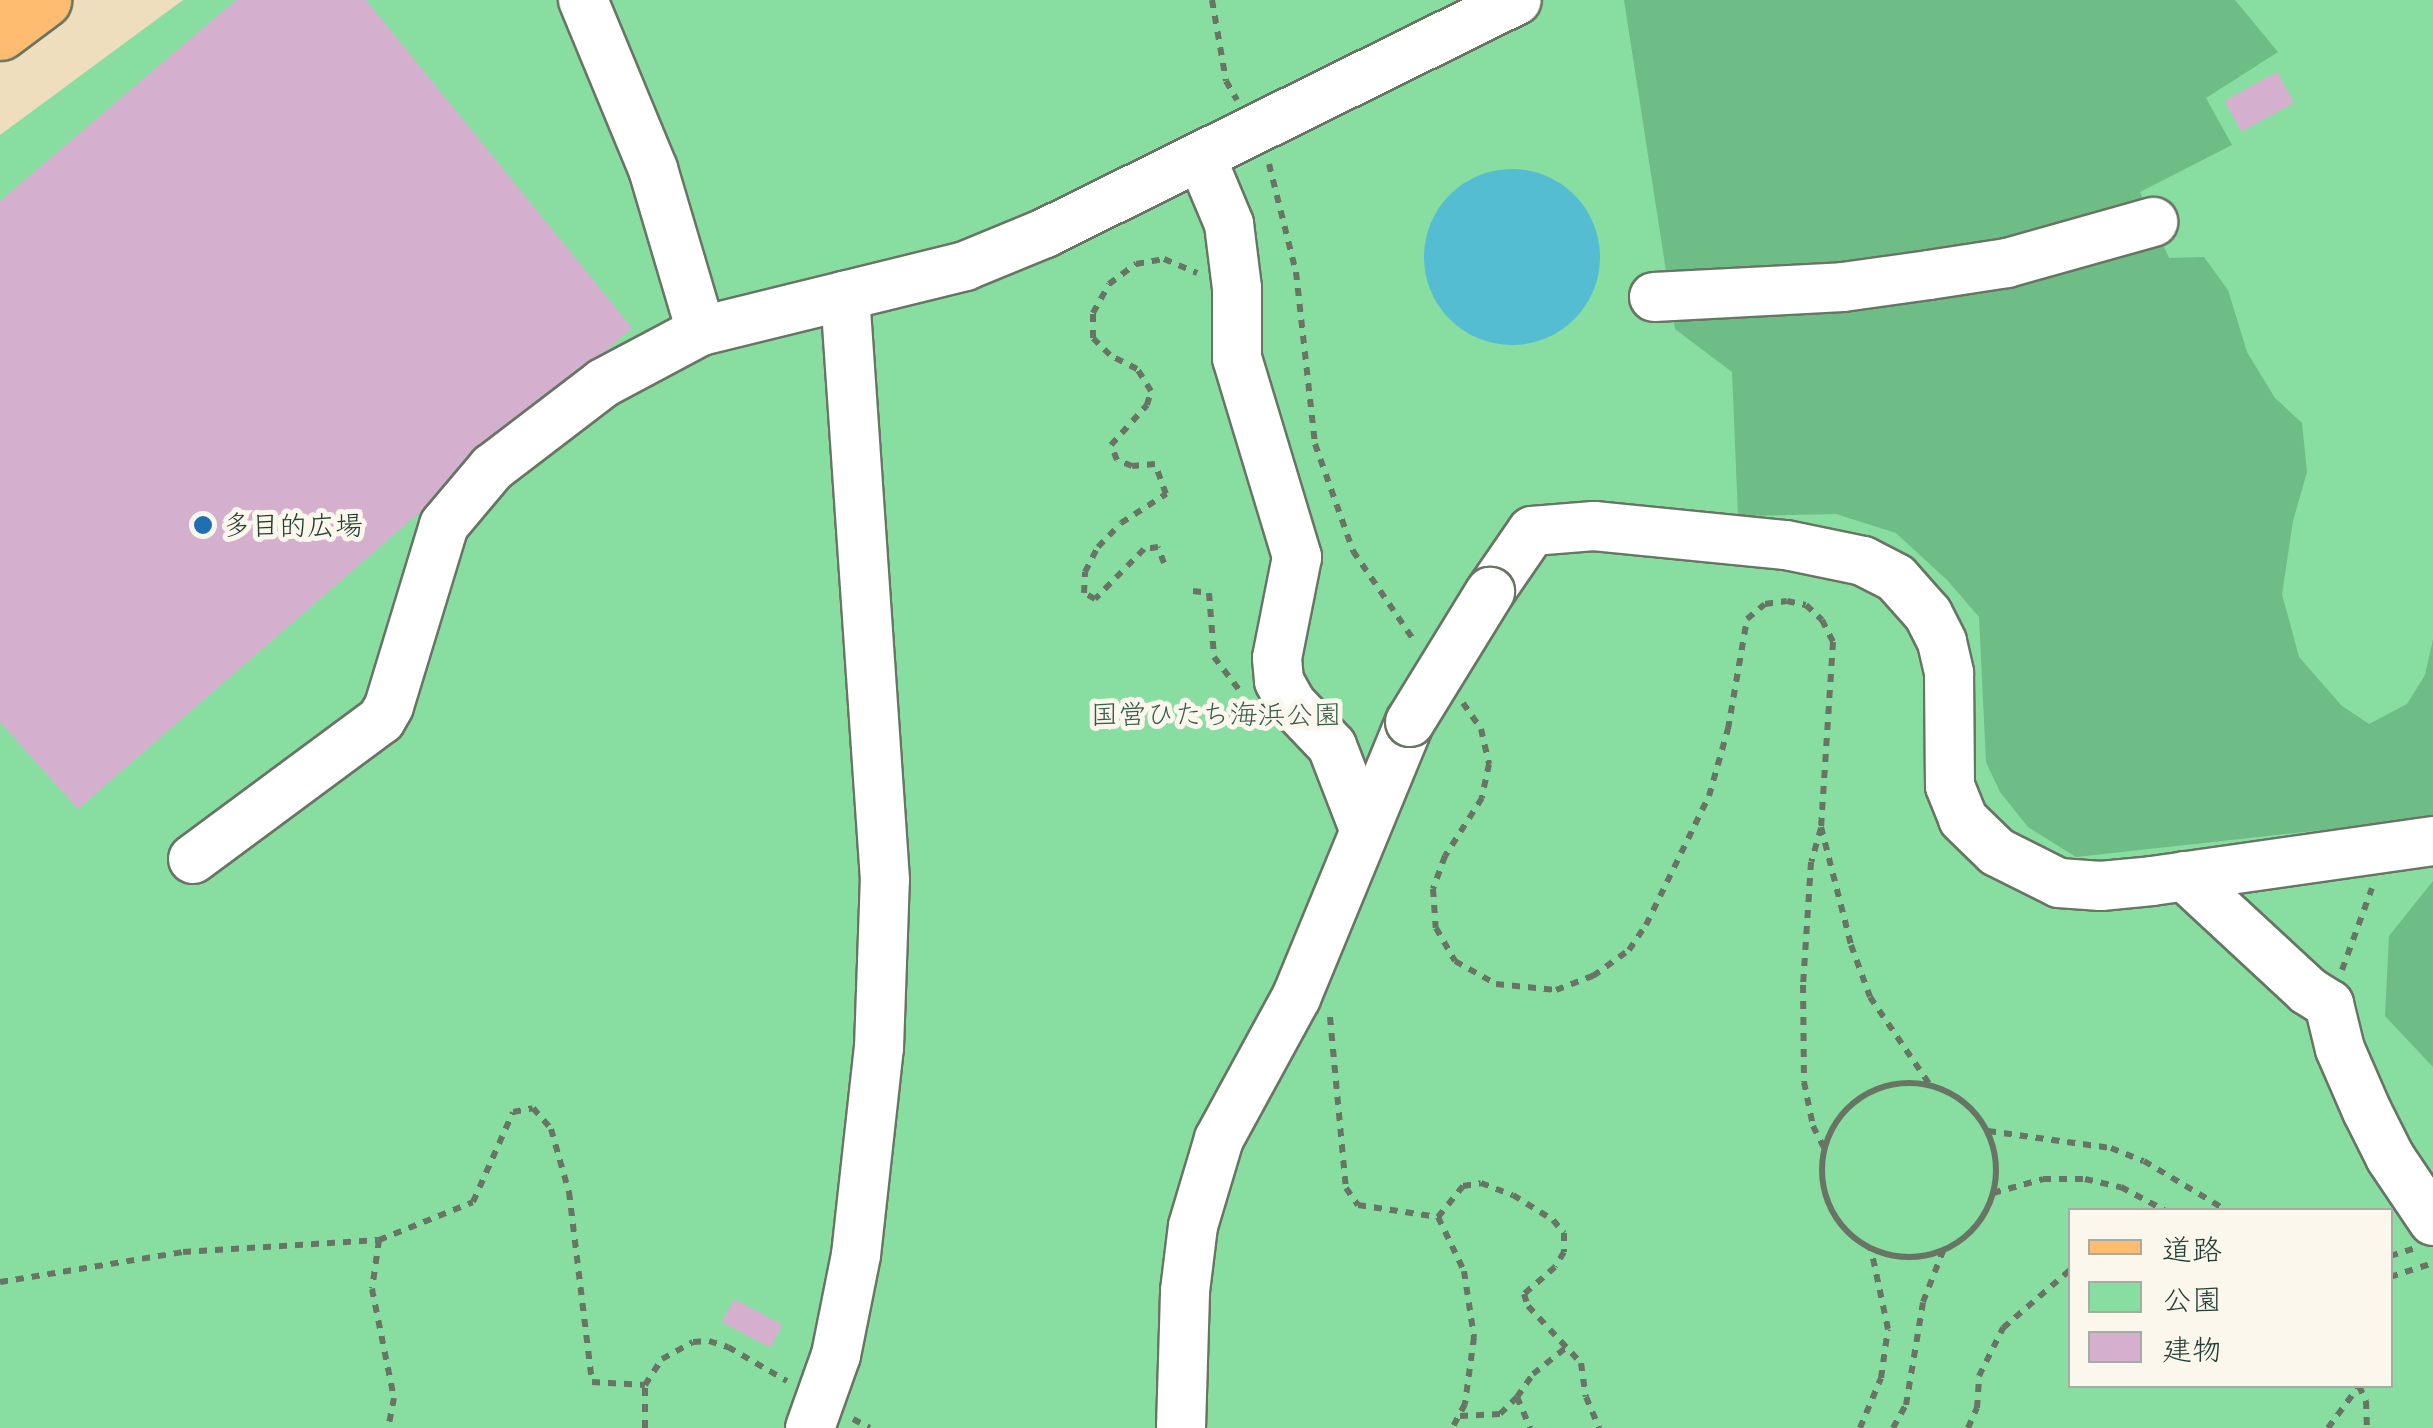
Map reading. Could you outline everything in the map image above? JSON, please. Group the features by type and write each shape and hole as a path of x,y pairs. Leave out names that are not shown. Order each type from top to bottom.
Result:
{"main road":[{"path":"0,32 44,0"}],"street":[{"path":"583,0 653,169 701,331"},
{"path":"193,859 381,720 389,706 444,525 492,468 603,384 701,331 965,266 1201,157 1517,0"},
{"path":"1201,157 1229,224 1237,288 1237,358 1249,407 1292,529 1297,557 1277,658 1279,681 1292,704 1332,746 1364,829"},
{"path":"1654,297 1843,286 2008,263 2153,222"},
{"path":"810,1428 836,1355 856,1256 879,1048 885,880 844,295"},
{"path":"1181,1428 1185,1291 1193,1226 1218,1140 1296,998 1410,722 1532,531 1594,526 1786,545 1863,561 1896,578 1928,614 1942,642 1949,673 1950,786 1963,819 1997,852 2058,883 2101,886 2412,843"},
{"path":"2184,876 2308,990 2330,1004 2340,1049 2367,1111 2390,1157 2433,1221"}],"path":[{"path":"1164,563 1158,547 1144,549 1095,600 1084,593 1084,572 1098,548 1121,523 1166,494 1155,464 1132,466 1117,460 1111,445 1147,405 1150,391 1137,369 1110,355 1093,338 1093,313 1109,284 1136,264 1164,258 1194,269 1235,314"},
{"path":"1193,591 1209,593 1214,656 1228,680 1251,700 1292,704"},
{"path":"1824,1148 1813,1126 1804,1082 1802,986 1811,862 1821,826 1850,944 1870,996 1930,1086"},
{"path":"2330,1004 2351,937 2412,843"},
{"path":"1296,998 1330,1013 1346,1188 1358,1205 1438,1217"},
{"path":"1902,1083 1930,1086 1954,1096 1988,1131 1996,1163 1993,1193 1980,1220 1944,1250 1914,1257 1872,1249 1846,1232 1829,1208 1821,1178 1824,1148 1835,1123 1853,1103 1876,1089 1902,1083"},
{"path":"0,1282 183,1252 378,1240 473,1202 513,1112 534,1108 551,1129 569,1192 592,1382 645,1385"},
{"path":"1988,1131 2111,1148 2144,1162 2223,1208"},
{"path":"1993,1193 2043,1179 2085,1179 2121,1188 2160,1208"},
{"path":"1438,1217 1463,1186 1481,1183 1513,1195 1554,1220 1564,1234 1564,1252 1556,1267 1524,1294 1528,1306 1581,1363 1586,1397 1599,1428"},
{"path":"1438,1217 1464,1271 1474,1338 1460,1416 1452,1428"},
{"path":"378,1240 372,1289 394,1398 388,1428"},
{"path":"1860,1428 1881,1378 1888,1329 1872,1249"},
{"path":"1893,1428 1906,1405 1924,1302 1944,1250"},
{"path":"2393,1276 2433,1263"},
{"path":"1968,1428 1977,1408 1978,1376 2003,1328 2068,1272"},
{"path":"645,1428 645,1385 662,1359 675,1349 709,1341 792,1384"},
{"path":"1460,1416 1500,1414 1533,1374 1568,1346"},
{"path":"2328,1428 2358,1388"},
{"path":"2360,1388 2366,1401 2367,1428"},
{"path":"1517,1398 1530,1428"}],"green space":[{"name":"国営ひたち海浜公園","path":"183,0 2433,0 2433,1428 0,1428 0,135"},
{"path":"1624,0 2235,0 2278,52 2206,98 2232,145 2140,192 2169,258 2204,257 2228,290 2247,352 2275,398 2302,423 2307,472 2293,521 2282,594 2299,657 2342,706 2369,724 2407,704 2425,675 2433,639 2433,818 2076,857 2028,827 2000,792 1986,762 1979,617 1948,581 1896,533 1836,514 1738,516 1732,372 1675,329"},
{"path":"2433,881 2433,1067 2385,1016 2389,936"}],"water":[{"path":"1512,169 1546,176 1574,195 1593,223 1600,257 1593,291 1574,319 1546,338 1512,345 1478,338 1450,319 1431,291 1424,257 1431,223 1450,195 1478,176"}],"building":[{"name":"多目的広場","path":"236,0 366,0 632,328 78,809 0,722 0,201"},
{"path":"2277,72 2294,103 2241,132 2225,101"},
{"path":"734,1299 783,1325 770,1348 722,1322"}],"place":[{"name":"多目的広場","path":"203,525"}]}
